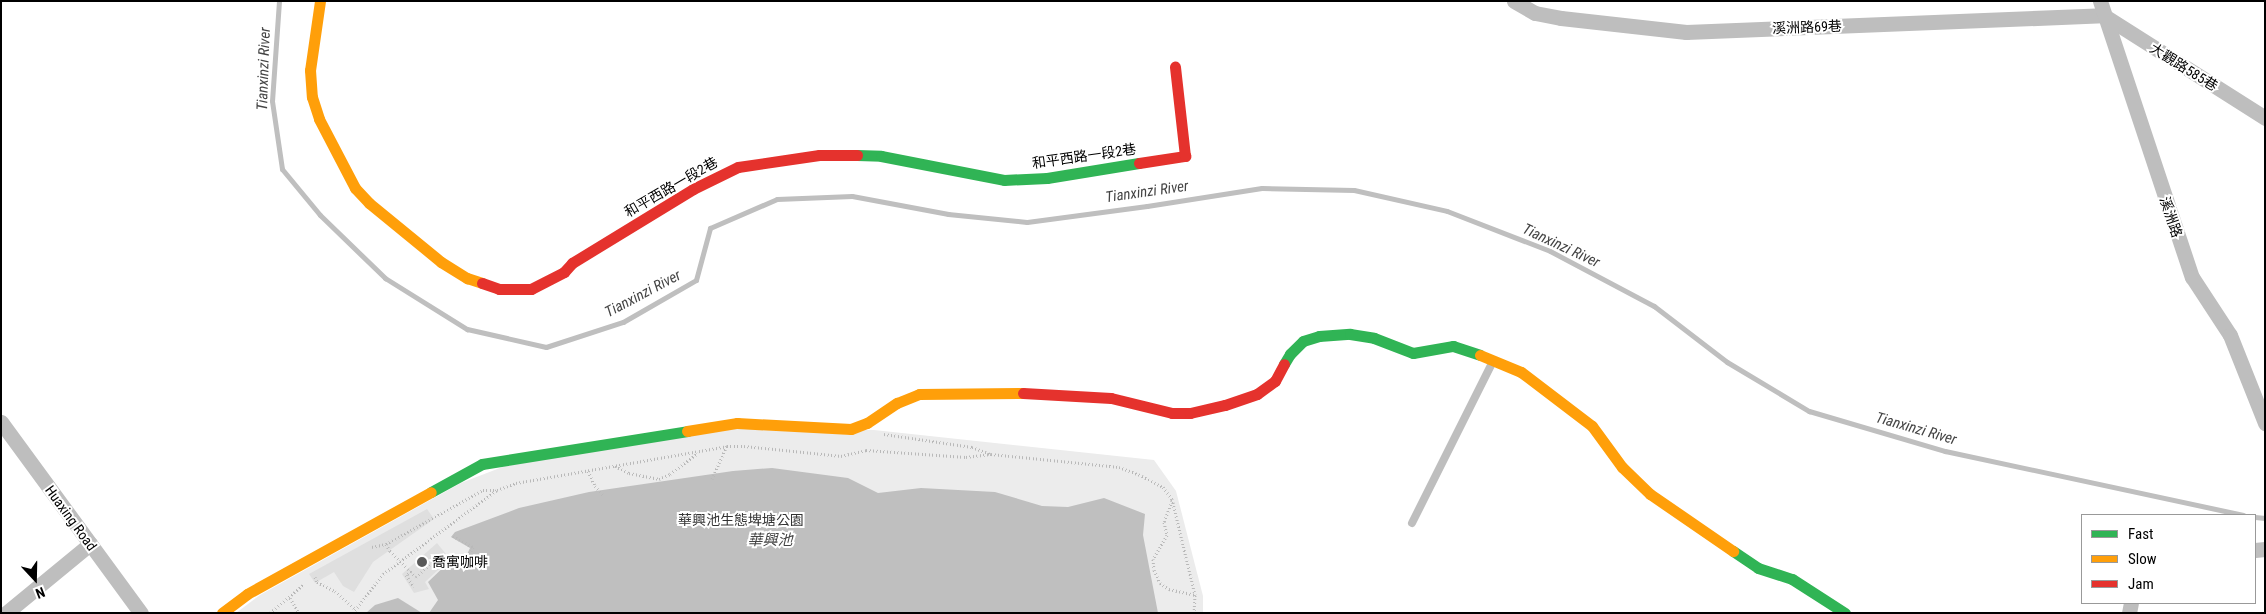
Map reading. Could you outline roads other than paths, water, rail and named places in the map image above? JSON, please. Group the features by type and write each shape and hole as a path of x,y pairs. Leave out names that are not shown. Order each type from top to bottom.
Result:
{"street":[{"name":"和平西路一段2巷","path":"320,1 310,70 312,97 319,119 355,188 369,203 441,262 467,278 499,289 530,289 564,272 572,263 692,189 738,167 819,155 854,155 918,162 1004,180 1047,178 1185,156 1174,67"},
{"name":"溪洲路69巷","path":"1514,1 1535,13 1561,18 1686,32 2102,8"},
{"name":"大觀路585巷","path":"2102,8 2265,118"},
{"name":"溪洲路","path":"2102,8 2192,277 2230,335 2265,423"},
{"path":"222,613 248,594 482,464 737,424 851,428 867,423 897,403 919,394 959,395 996,392 1111,398 1172,413 1190,413 1225,405 1257,394 1275,381 1290,354 1303,341 1319,336 1350,334 1366,337 1413,353 1453,346 1494,359 1521,372 1592,426 1622,467 1650,494 1758,568 1792,580 1845,613"},
{"name":"Huaxing Road","path":"1,422 140,613"},
{"path":"6,613 90,544"}],"lane":[{"path":"1412,523 1494,359"}],"water":[{"name":"華興池","path":"772,468 848,478 878,493 921,488 995,492 1042,506 1068,507 1104,498 1145,514 1143,535 1158,613 429,613 438,600 428,582 450,561 463,563 470,548 451,537 455,532 519,508 589,492 733,471"},
{"path":"398,598 422,613 366,613 375,605"}],"waterway":[{"name":"Tianxinzi River","path":"279,1 272,101 282,169 320,215 385,278 467,329 546,347 623,322 696,280 710,228 777,199 852,196 948,214 1027,222 1262,188 1354,190 1447,211 1550,251 1654,306 1727,362 1809,411 1945,451 2238,514"},
{"name":"Tianxinzi River","path":"2256,517 2265,518"}],"place":[{"name":"喬寓咖啡","path":"422,562"}],"park label":[{"name":"華興池生態埤塘公園","path":"741,520"}]}
